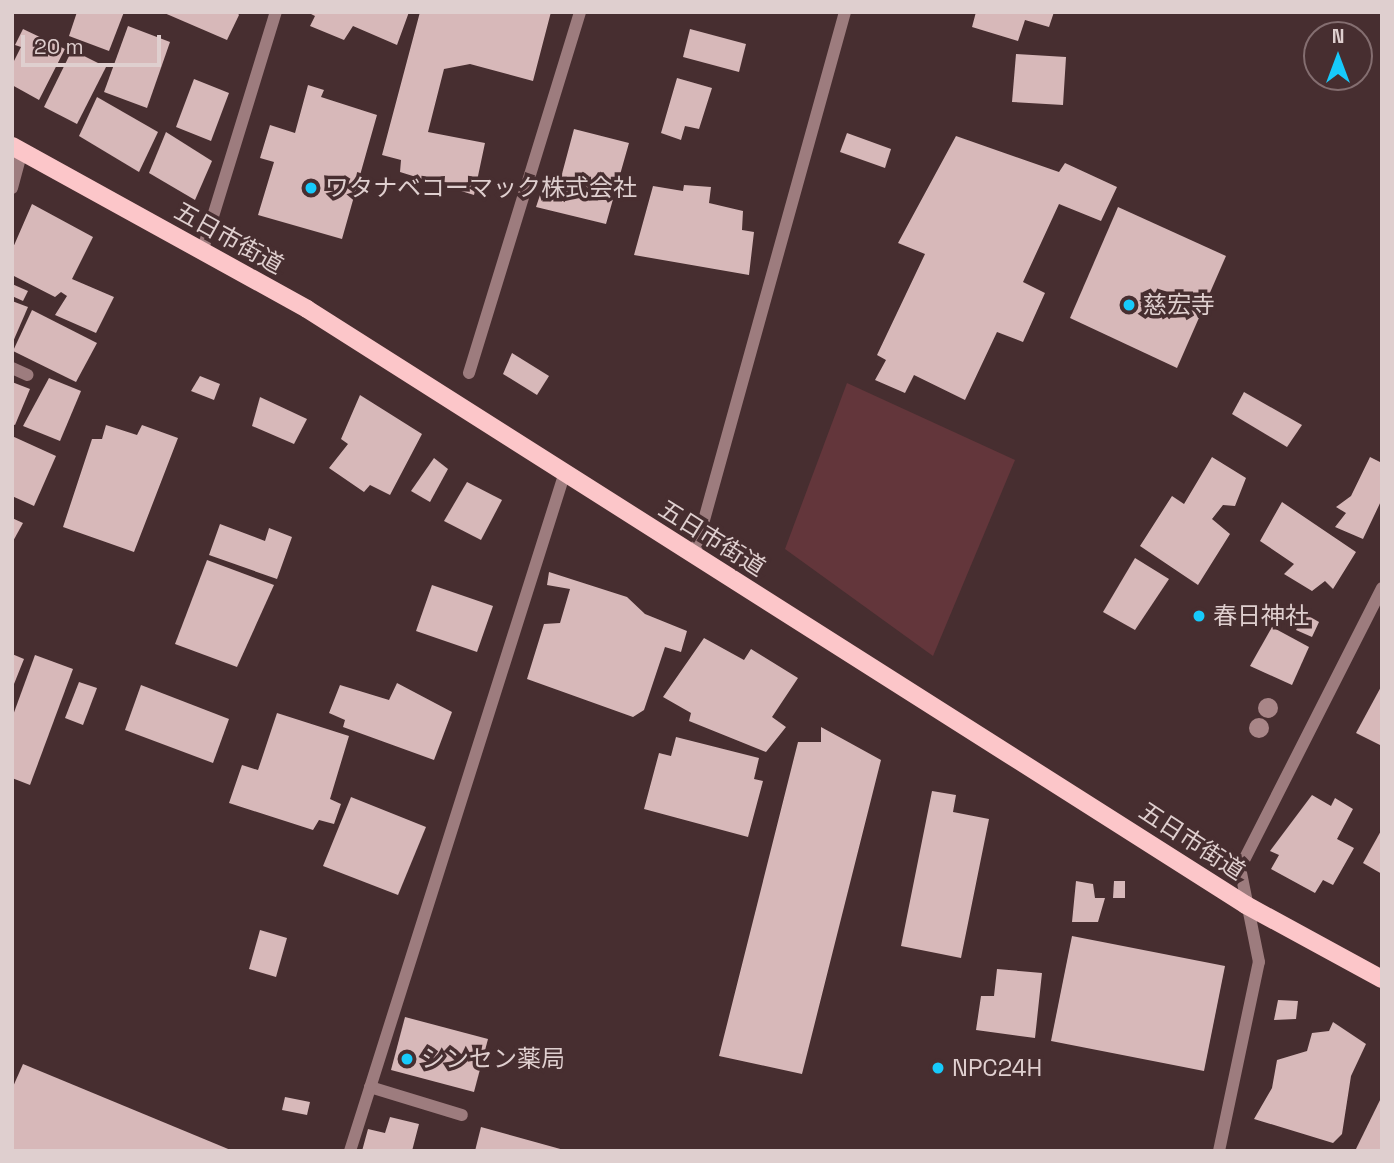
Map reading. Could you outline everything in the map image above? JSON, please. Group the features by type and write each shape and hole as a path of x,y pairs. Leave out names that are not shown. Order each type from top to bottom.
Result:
{"main road":[{"name":"五日市街道","path":"17,148 307,309 1246,905 1382,979"}],"street":[{"path":"202,252 276,12"},
{"path":"468,373 580,12"},
{"path":"694,556 845,12"},
{"path":"12,188 17,148"},
{"path":"12,368 28,375"},
{"path":"350,1151 565,472"},
{"path":"1219,1151 1259,962 1240,868 1382,588"},
{"path":"370,1087 461,1115"}],"shaded area":[{"path":"847,383 1015,460 933,656 785,549"}],"building":[{"path":"77,12 124,12 109,51 69,36"},
{"path":"162,12 237,12 239,15 227,40"},
{"path":"307,12 409,12 397,45 353,26 344,40 310,26 315,16"},
{"path":"420,12 551,12 533,81 470,64 444,69 428,132 485,143 474,195 400,172 401,160 382,155"},
{"path":"976,12 1054,12 1049,27 1025,20 1018,41 972,27"},
{"path":"128,26 170,42 147,108 104,92"},
{"path":"23,29 65,49 39,100 12,85 12,65 21,47 15,45"},
{"path":"690,29 746,44 739,72 683,57"},
{"path":"72,50 106,67 77,124 44,107"},
{"path":"1016,54 1066,57 1063,105 1012,102"},
{"path":"677,78 712,88 699,129 685,126 681,140 661,133"},
{"path":"194,79 229,93 211,141 176,127"},
{"name":"ワタナベコーマック株式会社","path":"308,85 324,90 321,97 377,115 342,239 258,215 274,162 260,158 270,125 295,133"},
{"path":"97,97 158,132 139,172 79,136"},
{"path":"574,129 629,143 606,224 536,207 544,183 559,185"},
{"path":"166,132 212,161 195,200 149,173"},
{"path":"847,133 891,149 885,168 840,152"},
{"path":"956,136 1059,172 1065,163 1117,187 1101,221 1059,204 1023,282 1045,293 1023,342 997,332 965,400 914,375 905,393 875,380 886,360 877,355 925,254 898,243"},
{"path":"684,185 711,187 709,203 743,211 742,230 754,232 749,275 634,255 653,186 683,191"},
{"path":"32,204 93,237 72,279 114,297 96,333 55,315 67,296 61,292 55,297 12,275 12,250"},
{"path":"1118,207 1226,256 1177,368 1070,318"},
{"path":"12,284 28,291 23,301 12,296"},
{"path":"12,301 28,307 12,344"},
{"path":"32,310 97,343 76,382 13,351"},
{"path":"512,353 549,376 537,395 503,374"},
{"path":"200,376 220,384 214,400 191,391"},
{"path":"49,378 81,391 60,441 23,426"},
{"path":"12,382 30,389 15,425 12,424"},
{"path":"1244,392 1302,425 1287,447 1232,414"},
{"path":"360,395 422,434 390,495 370,485 364,492 329,468 348,444 341,439"},
{"path":"260,397 307,419 294,444 252,426"},
{"path":"106,425 137,435 142,425 178,438 134,552 63,527 92,439 102,439"},
{"path":"12,436 56,456 34,506 12,496"},
{"path":"1212,457 1246,478 1235,506 1223,505 1212,519 1230,534 1198,585 1140,546 1172,496 1184,504"},
{"path":"1370,457 1382,463 1382,499 1363,539 1335,527 1346,513 1336,507 1351,496"},
{"path":"434,458 448,469 430,502 411,491"},
{"path":"467,482 502,500 481,540 444,521"},
{"path":"1282,502 1356,552 1333,589 1325,581 1312,591 1284,574 1294,564 1260,541"},
{"path":"12,518 23,523 12,543"},
{"path":"220,524 265,541 269,528 292,537 277,579 209,555"},
{"path":"1135,558 1169,579 1135,630 1103,612"},
{"path":"207,560 274,585 237,667 175,644"},
{"path":"549,572 627,597 645,614 687,631 681,652 665,647 644,710 633,717 527,679 544,624 560,623 570,589 547,585"},
{"path":"432,585 493,606 477,652 416,631"},
{"path":"1305,614 1319,622 1312,637 1296,630"},
{"path":"1272,627 1309,647 1292,685 1250,666"},
{"path":"704,638 744,660 751,649 798,678 772,717 786,727 766,752 689,721 691,713 663,697"},
{"path":"12,654 24,659 12,689"},
{"path":"35,655 73,669 30,785 12,778 12,718"},
{"path":"79,682 97,688 83,725 65,718"},
{"path":"397,683 452,712 434,760 343,727 345,720 329,713 340,685 389,700"},
{"path":"141,685 229,719 213,763 125,730"},
{"path":"1382,685 1382,746 1356,733"},
{"path":"277,713 349,736 330,799 341,804 334,824 319,820 313,830 229,803 242,765 258,770"},
{"path":"821,727 881,760 802,1074 719,1056 798,742 821,742"},
{"path":"676,737 759,758 754,779 763,781 748,837 644,809 659,753 671,756"},
{"path":"932,791 956,795 953,812 989,819 961,958 901,946"},
{"path":"1312,795 1331,806 1335,798 1353,809 1337,839 1354,848 1333,885 1323,880 1315,893 1271,869 1279,855 1270,851"},
{"path":"351,797 426,827 398,895 323,866"},
{"path":"1382,829 1382,874 1363,863"},
{"path":"1076,881 1093,884 1095,898 1105,898 1098,922 1072,922"},
{"path":"1114,881 1125,881 1125,898 1113,898"},
{"path":"260,930 287,938 276,977 249,969"},
{"path":"1072,936 1225,966 1204,1071 1051,1041"},
{"path":"997,969 1042,973 1035,1038 976,1030 981,996 994,996"},
{"path":"1278,1000 1298,1001 1296,1019 1274,1020"},
{"path":"405,1017 488,1039 474,1092 391,1070"},
{"path":"1333,1022 1366,1044 1351,1076 1342,1134 1333,1143 1254,1119 1272,1088 1277,1060 1307,1051 1312,1033 1329,1031"},
{"path":"23,1064 233,1151 12,1151 12,1089"},
{"path":"1382,1096 1382,1151 1355,1151"},
{"path":"285,1097 310,1102 307,1115 282,1110"},
{"path":"390,1117 419,1124 412,1151 362,1151 368,1129 385,1133"},
{"path":"481,1127 564,1150 564,1151 475,1151"}],"place":[{"name":"ワタナベコーマック株式会社","path":"311,188"},
{"name":"慈宏寺","path":"1129,305"},
{"name":"春日神社","path":"1199,616"},
{"name":"シンセン薬局","path":"407,1059"},
{"name":"NPC24H","path":"938,1068"}]}
